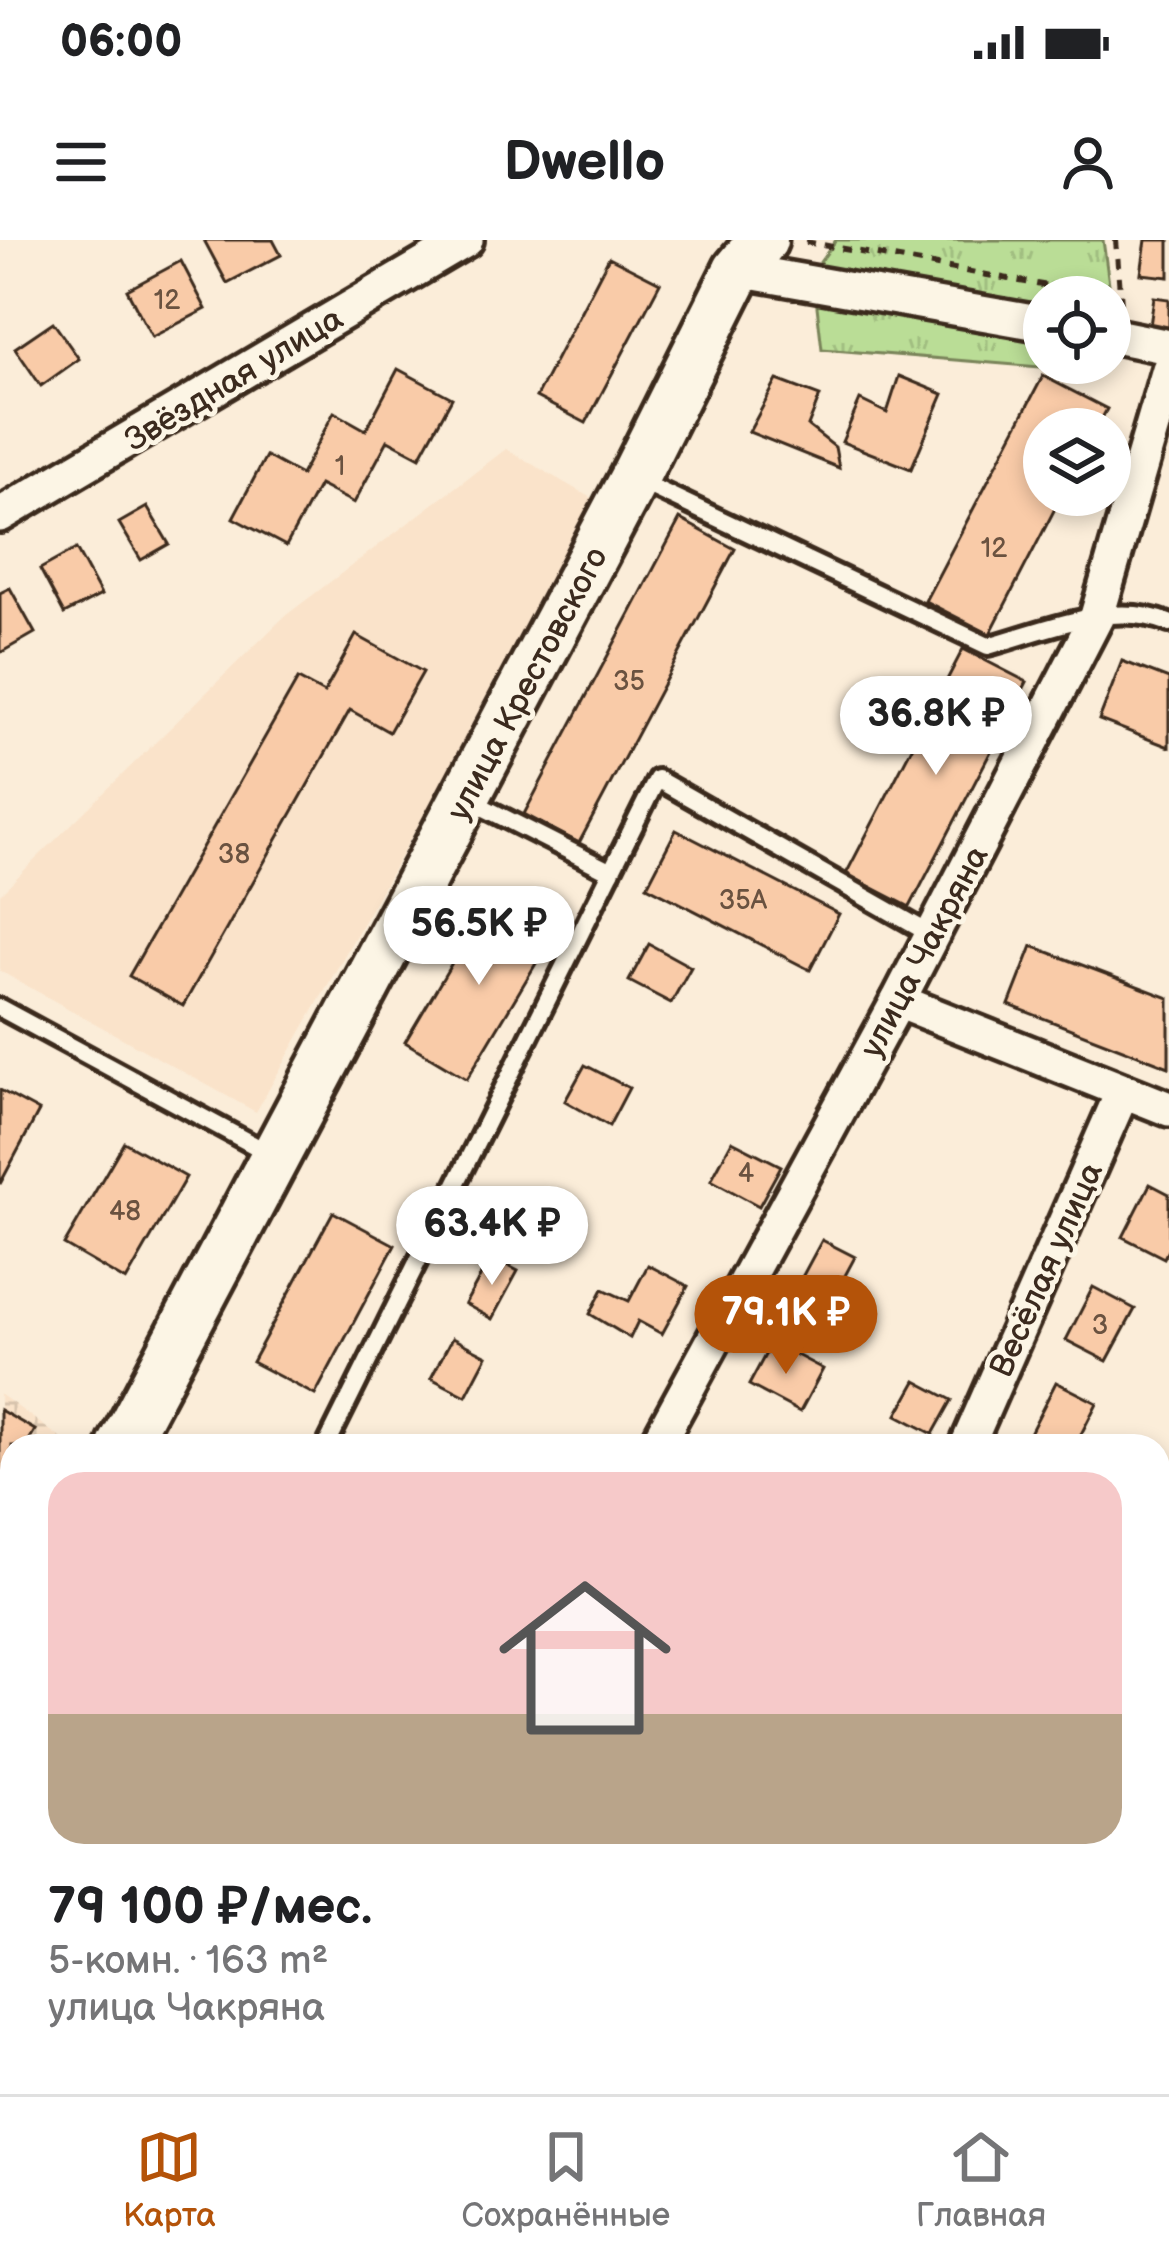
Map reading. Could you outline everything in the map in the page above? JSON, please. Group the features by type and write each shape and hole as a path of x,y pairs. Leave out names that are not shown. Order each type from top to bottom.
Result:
{"main road":[{"name":"улица Крестовского","path":"128,1434 634,478 769,251"}],"street":[{"name":"Звёздная улица","path":"0,514 466,240"},
{"path":"769,251 1023,318"},
{"path":"1131,339 1169,347"},
{"name":"улица Чакряна","path":"663,1434 898,1001 1097,616 1169,369"},
{"path":"898,1001 1169,1109"},
{"name":"Весёлая улица","path":"972,1434 1123,1091"}],"lane":[{"path":"634,478 988,646 1097,616 1151,615 1169,622"},
{"path":"332,1434 657,778 932,935"},
{"path":"465,797 610,872"},
{"path":"0,1009 275,1156"}],"path":[{"path":"1116,240 1119,276"},
{"path":"769,251 1023,285"}],"shaded area":[{"path":"506,449 600,503 256,1112 0,971 0,894 285,616"},
{"path":"0,1394 55,1434 0,1434"}],"green space":[{"path":"836,240 1103,240 1108,276 1023,276 1023,366 822,349 813,272"}],"building":[{"path":"204,240 273,240 281,255 227,283"},
{"path":"1146,240 1169,240 1169,277 1141,274"},
{"path":"609,257 660,283 586,423 536,397"},
{"path":"181,261 206,309 152,337 127,290"},
{"path":"1154,297 1169,299 1169,336 1149,333"},
{"path":"53,322 79,359 41,386 15,348"},
{"path":"398,369 452,398 420,457 388,440 354,503 319,485 286,546 233,518 266,456 301,475 334,412 366,430"},
{"path":"899,376 943,394 911,469 842,442 860,400 887,413"},
{"path":"777,380 820,396 808,426 835,447 839,468 749,432"},
{"path":"1039,384 1059,384 1105,408 1026,408"},
{"path":"1023,414 1023,516 1051,516 990,634 925,601"},
{"path":"147,507 169,544 141,560 119,523"},
{"path":"680,519 735,549 579,843 524,814"},
{"path":"76,549 101,595 64,614 40,569"},
{"path":"10,588 35,633 0,653 0,593"},
{"path":"356,635 423,672 389,732 350,710 183,1006 129,976 298,679 324,693"},
{"path":"963,649 1027,682 910,907 846,874"},
{"path":"1122,661 1169,679 1169,747 1099,720"},
{"path":"676,830 839,914 810,970 647,886"},
{"path":"491,897 553,935 467,1079 405,1042"},
{"path":"649,944 691,967 671,1003 629,981"},
{"path":"1032,946 1169,998 1169,1067 1009,1005"},
{"path":"585,1065 629,1088 609,1126 565,1101"},
{"path":"0,1090 39,1111 0,1184"},
{"path":"732,1141 781,1166 759,1206 711,1180"},
{"path":"124,1142 186,1177 126,1281 64,1245"},
{"path":"1150,1184 1169,1194 1169,1248 1164,1258 1123,1237"},
{"path":"542,1189 572,1205 555,1236 525,1220"},
{"path":"333,1212 395,1245 315,1395 252,1362"},
{"path":"822,1240 855,1257 821,1320 788,1303"},
{"path":"491,1257 518,1271 492,1319 465,1304"},
{"path":"648,1265 688,1286 662,1334 638,1321 630,1338 590,1314 603,1289 629,1301"},
{"path":"1093,1287 1135,1309 1107,1361 1066,1340"},
{"path":"452,1338 487,1356 466,1396 431,1378"},
{"path":"772,1342 823,1369 800,1412 749,1385"},
{"path":"916,1381 952,1400 933,1434 897,1415"},
{"path":"1056,1382 1097,1403 1081,1434 1030,1434"},
{"path":"0,1410 35,1430 33,1434 0,1434"}]}
